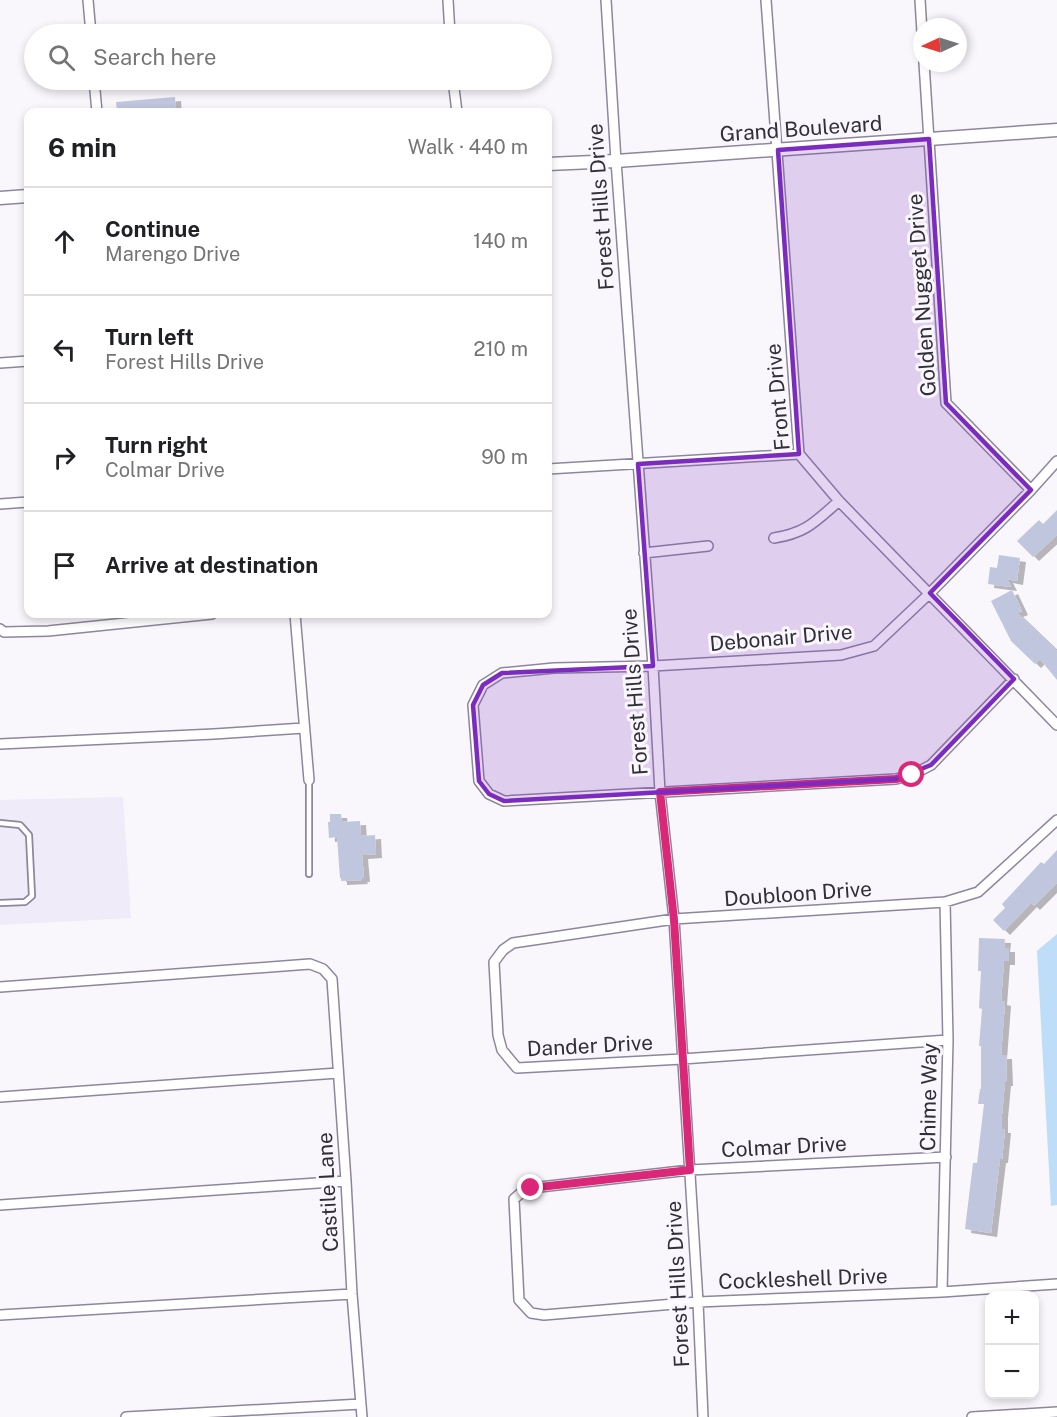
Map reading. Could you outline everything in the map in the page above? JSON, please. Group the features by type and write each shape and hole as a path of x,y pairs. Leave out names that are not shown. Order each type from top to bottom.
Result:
{"street":[{"path":"88,0 90,24"},
{"path":"448,0 449,24"},
{"name":"Forest Hills Drive","path":"606,0 615,161 660,792 674,920 703,1417"},
{"name":"Front Drive","path":"766,0 799,454 839,501 1057,725"},
{"path":"920,0 921,18"},
{"name":"Golden Nugget Drive","path":"925,72 946,403 1031,490"},
{"path":"95,90 97,108"},
{"path":"454,90 456,108"},
{"name":"Grand Boulevard","path":"552,164 1057,130"},
{"path":"0,198 24,196"},
{"path":"0,363 24,361"},
{"path":"552,469 799,454"},
{"name":"Debonair Drive","path":"660,792 504,801 489,794 479,781 473,705 483,685 502,673 554,668 652,666 841,656 874,646 930,593 1031,490 1057,460"},
{"path":"774,538 789,536 810,526 839,501"},
{"path":"0,504 24,502"},
{"path":"644,553 708,546"},
{"path":"0,628 3,632 48,632 176,618"},
{"path":"295,618 309,780"},
{"path":"660,792 896,779 912,775 931,765 1014,679"},
{"path":"0,744 304,728"},
{"name":"Doubloon Drive","path":"513,943 674,920 945,902 978,892 1057,820"},
{"name":"Chime Way","path":"942,1292 948,1040 945,902"},
{"name":"Dander Drive","path":"513,943 503,950 494,962 498,1035 502,1050 517,1068 948,1040"},
{"name":"Castile Lane","path":"0,987 310,964 323,969 332,979 362,1417"},
{"path":"0,1097 338,1073"},
{"name":"Colmar Drive","path":"519,1300 514,1199 531,1188 690,1170 946,1157"},
{"path":"0,1205 346,1181"},
{"name":"Cockleshell Drive","path":"519,1300 531,1313 544,1315 698,1302 942,1292 1057,1284"},
{"path":"0,1316 352,1294"},
{"path":"126,1417 361,1404"},
{"path":"972,1417 1057,1412"}],"lane":[{"path":"309,780 309,874"},
{"path":"0,823 20,825 29,836 32,896 25,902 0,903"}],"highlighted area":[{"path":"929,139 946,403 1031,490 930,593 1014,679 931,765 896,779 504,801 489,794 479,781 473,705 483,685 502,673 653,666 638,464 799,454 778,150"}],"shaded area":[{"path":"123,797 131,918 0,925 0,800"}],"water":[{"path":"1057,934 1057,1205 1051,1206 1037,951"}],"building":[{"path":"175,97 176,108 117,108 116,102"},
{"path":"1057,510 1057,535 1033,557 1017,541 1039,520 1043,524"},
{"path":"999,555 1020,558 1017,581 1007,579 1011,587 988,584 990,567 997,568"},
{"path":"1012,590 1022,611 1017,613 1057,651 1057,680 1040,659 1035,664 1011,641 991,601"},
{"path":"330,814 341,814 342,822 360,821 361,836 375,835 376,854 362,855 364,878 361,878 362,880 341,881 337,837 329,838"},
{"path":"1057,850 1057,883 1034,906 1031,903 1004,931 993,920 1005,908 1002,904 1041,862 1044,864"},
{"path":"979,938 1005,939 1004,948 1009,948 1009,961 1004,961 1001,1001 1005,1002 1001,1055 1006,1055 1007,1082 1005,1082 1002,1114 1002,1129 1005,1129 991,1233 965,1229 973,1163 977,1163 984,1104 978,1104 981,1089 981,1046 979,1046 982,1009 979,1008 981,971 978,971"}],"route":[{"path":"531,1188 690,1170 674,920 660,792 896,779 912,775"}]}
